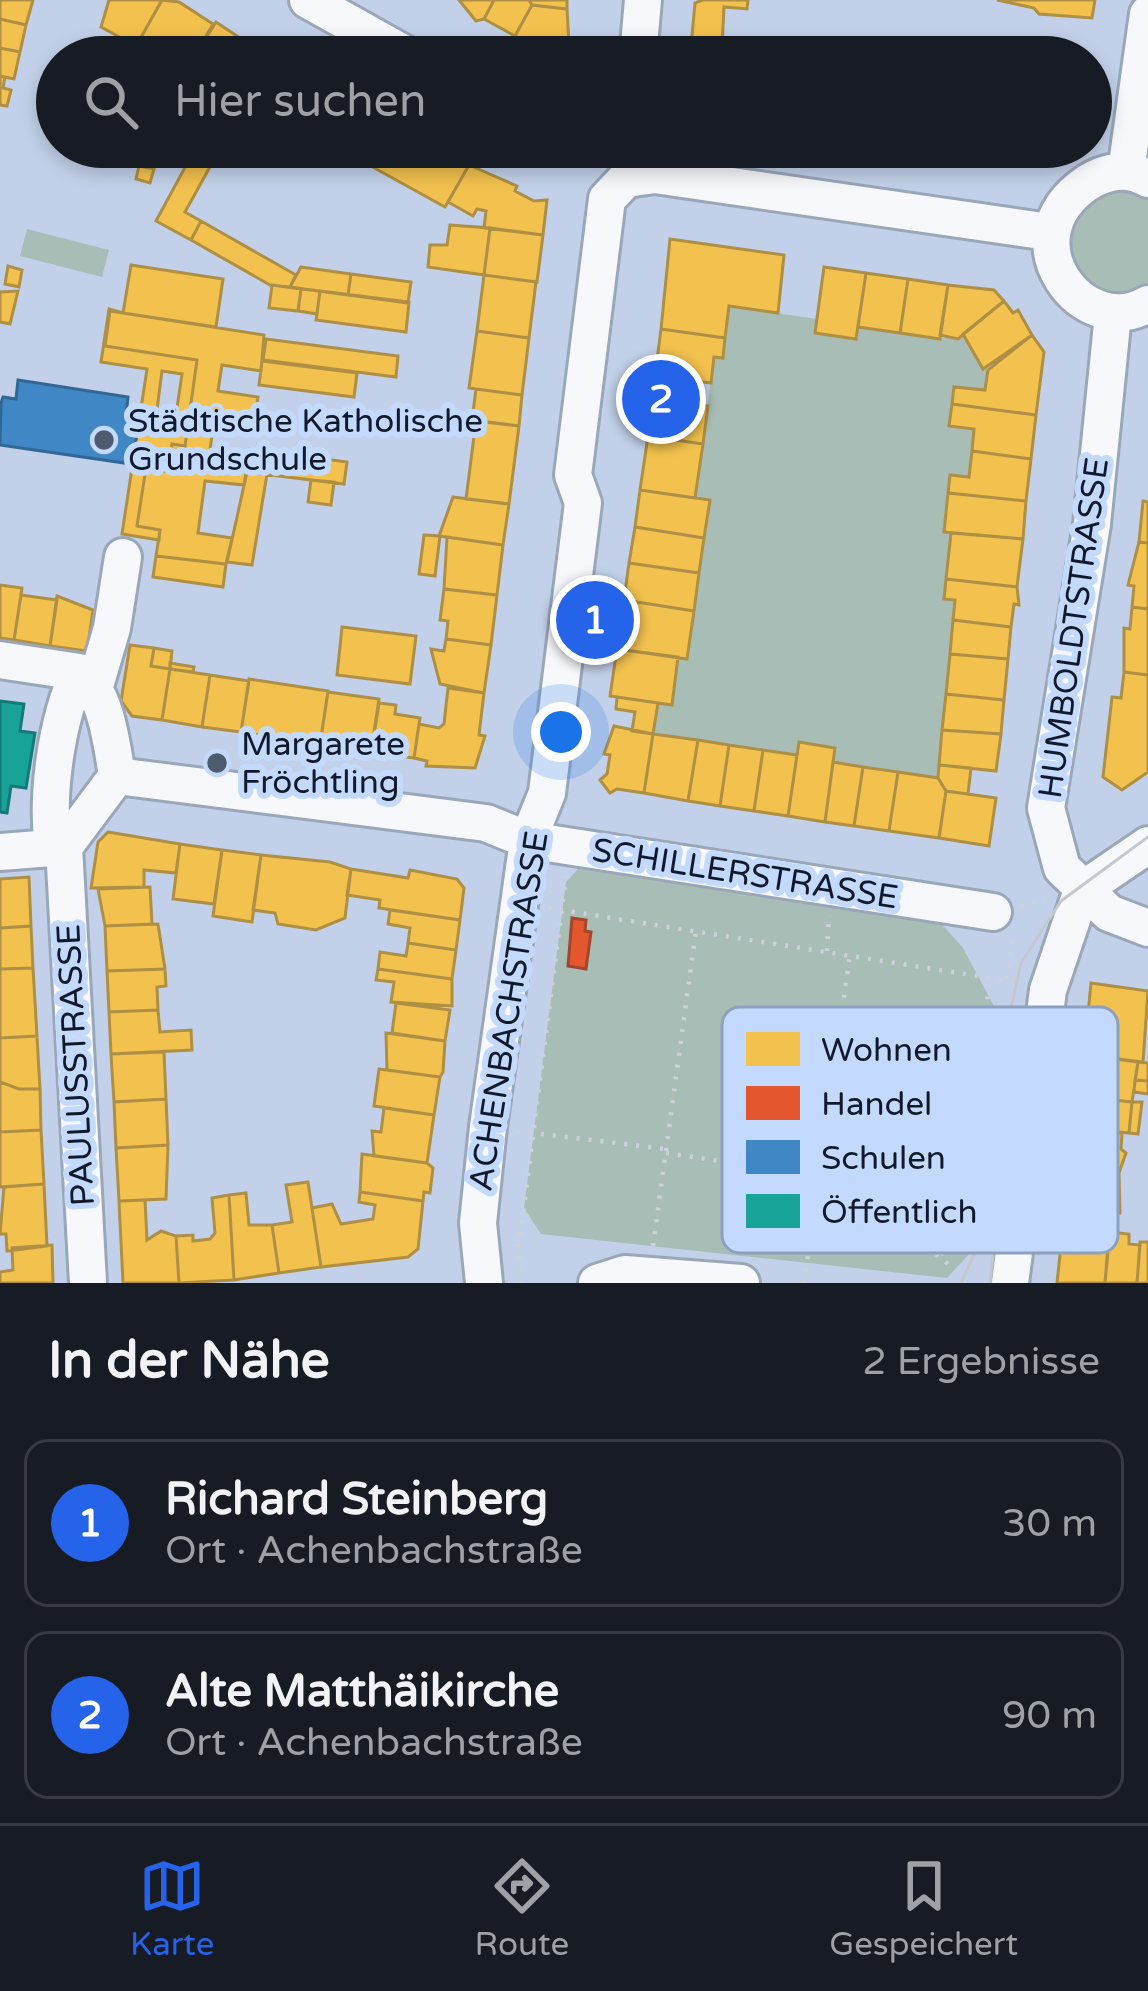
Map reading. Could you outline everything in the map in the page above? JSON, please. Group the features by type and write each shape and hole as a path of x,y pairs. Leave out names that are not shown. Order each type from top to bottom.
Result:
{"street":[{"path":"308,0 372,36"},
{"path":"640,36 643,0"},
{"path":"1049,232 1055,212 1079,189 1104,174 1137,175 1148,14"},
{"name":"ACHENBACHSTRASSE","path":"484,1283 478,1223 488,1127 528,840 547,793 583,503 573,475 604,214 613,190 626,179 655,175 1049,232"},
{"name":"HUMBOLDTSTRASSE","path":"1049,232 1051,256 1091,306 1131,309 1046,808 1062,868 1082,890"},
{"name":"PAULUSSTRASSE","path":"88,1283 58,847 49,818 68,695 87,679 112,628 123,557"},
{"path":"0,660 87,679 117,776 58,847 0,852"},
{"name":"SCHILLERSTRASSE","path":"117,776 486,823 528,840 1006,909"},
{"path":"1046,1007 1082,890 1148,844"},
{"path":"1082,890 1109,913 1148,928"},
{"path":"1010,1283 1014,1253"},
{"path":"597,1283 625,1274 741,1283"}],"path":[{"path":"520,1283 519,1246 569,846"},
{"path":"1006,979 1006,909 1082,890"},
{"path":"518,903 1016,980"},
{"path":"649,1274 696,931"},
{"path":"843,1007 850,954"},
{"path":"986,1007 990,976"},
{"path":"488,1127 722,1160"},
{"path":"803,1283 808,1253"},
{"path":"940,1255 968,1283"}],"green space":[{"path":"1148,181 1148,302 1084,299 1052,224 1082,189"},
{"path":"27,229 109,250 102,277 20,256"},
{"path":"729,306 817,319 815,333 855,339 858,327 939,339 963,334 988,370 985,390 954,388 949,426 974,429 969,477 950,476 944,531 951,533 944,598 955,600 938,778 833,762 834,747 799,742 797,755 653,734 658,703 672,705 678,657 687,658 710,501 695,498 714,357 723,357"},
{"path":"578,869 940,922 963,948 995,1007 722,1007 722,1253 970,1253 947,1278 541,1234 524,1208 566,882"}],"building: Wohnen":[{"path":"0,0 33,0 26,25 0,19"},
{"path":"109,0 162,0 142,36 118,36 101,27"},
{"path":"162,0 179,2 213,24 206,36 142,36"},
{"path":"459,0 494,0 484,19 476,21"},
{"path":"494,0 529,0 532,5 515,36 484,19"},
{"path":"529,0 567,0 567,9 532,5"},
{"path":"748,0 747,9 724,7 723,36 692,36 695,3"},
{"path":"997,0 1095,0 1092,18 1039,14 1034,8"},
{"path":"532,5 567,9 568,36 515,36"},
{"path":"0,19 26,25 20,52 0,48"},
{"path":"216,22 237,36 207,36"},
{"path":"0,48 20,52 14,79 0,76"},
{"path":"0,76 5,77 3,88 11,90 7,106 0,105"},
{"path":"139,168 154,169 150,183 136,179"},
{"path":"185,168 209,168 185,212 201,221 191,240 156,221"},
{"path":"374,168 467,168 445,207"},
{"path":"467,168 476,168 517,186 515,191 534,201 547,200 543,235 484,228 486,211 477,209 473,216 448,202"},
{"path":"201,221 296,275 290,287 270,285 191,240"},
{"path":"450,225 490,228 484,275 428,267 430,245 447,245"},
{"path":"490,228 543,235 537,282 484,275"},
{"path":"670,239 784,255 778,313 729,306 725,338 661,329"},
{"path":"131,265 223,279 216,327 123,313"},
{"path":"8,266 22,270 19,287 5,284"},
{"path":"301,267 351,274 348,295 290,287"},
{"path":"824,267 866,273 856,339 815,333"},
{"path":"866,273 908,279 900,333 858,327"},
{"path":"351,274 411,282 408,303 348,295"},
{"path":"484,275 536,282 529,338 477,331"},
{"path":"908,279 948,285 940,339 900,333"},
{"path":"272,285 301,289 298,311 269,308"},
{"path":"948,285 994,290 1004,301 958,339 940,335"},
{"path":"301,289 320,291 317,314 298,311"},
{"path":"18,291 10,324 0,322 0,292"},
{"path":"320,291 409,302 406,332 316,320"},
{"path":"1004,301 1013,313 1018,310 1032,335 983,369 963,334"},
{"path":"109,309 123,313 110,311 105,346 197,360 185,446 172,444 171,454 165,453 169,472 146,468 137,526 160,530 159,540 122,534 147,369 101,362","holes":["162,371 182,374 174,428 155,425"]},
{"path":"110,311 264,335 261,371 222,365 218,391 258,397 253,428 214,423 210,449 249,455 244,485 205,481 198,533 232,538 226,564 156,556 160,530 137,526 146,468 169,472 165,453 171,454 172,444 185,446 197,360 105,346"},
{"path":"661,329 725,338 723,358 714,357 711,383 655,376"},
{"path":"477,331 529,338 522,395 469,388"},
{"path":"1032,335 1044,352 1036,415 952,404 954,387 985,390 988,370"},
{"path":"266,339 398,356 396,377 263,360"},
{"path":"262,361 357,373 354,397 259,385"},
{"path":"476,389 522,395 519,426 472,420"},
{"path":"653,398 708,406 703,444 648,436"},
{"path":"952,404 1036,415 1031,459 972,451 974,429 949,426"},
{"path":"476,421 519,426 509,504 466,499"},
{"path":"648,436 703,444 695,498 640,490"},
{"path":"250,449 347,462 344,484 247,472"},
{"path":"972,451 1031,459 1026,501 948,493 950,475 969,477"},
{"path":"247,472 267,474 252,565 227,562"},
{"path":"311,480 334,482 331,505 308,502"},
{"path":"640,490 710,500 704,538 635,527"},
{"path":"948,493 1026,501 1023,539 944,532"},
{"path":"453,497 509,504 503,545 439,536"},
{"path":"1143,501 1148,502 1148,543 1139,542"},
{"path":"635,527 704,538 699,573 629,563"},
{"path":"951,533 1023,539 1017,587 946,579"},
{"path":"424,535 440,536 435,576 419,574"},
{"path":"447,537 503,545 497,595 444,589"},
{"path":"1139,542 1148,543 1148,609 1132,607 1134,586 1128,585"},
{"path":"156,556 226,564 223,587 153,577"},
{"path":"629,563 699,573 694,611 624,600"},
{"path":"946,579 1017,587 1019,605 1014,604 1011,627 953,620 955,600 944,599"},
{"path":"0,585 22,588 14,640 0,638"},
{"path":"444,589 497,595 491,645 446,639 448,621 440,620"},
{"path":"21,595 57,600 50,646 14,640"},
{"path":"57,596 93,610 87,651 50,646"},
{"path":"624,600 694,611 687,659 617,649"},
{"path":"1132,607 1148,609 1148,675 1124,672 1124,628 1130,629"},
{"path":"953,620 1011,627 1008,659 950,654"},
{"path":"342,627 416,636 410,684 337,675"},
{"path":"446,639 491,645 484,693 440,684 431,649 444,651"},
{"path":"130,645 154,648 151,666 170,669 162,720 132,716 121,701"},
{"path":"154,648 172,651 170,669 151,666"},
{"path":"617,649 678,657 672,705 610,696"},
{"path":"950,654 1008,659 1004,700 946,694"},
{"path":"170,663 194,667 193,672 170,669"},
{"path":"170,669 210,675 202,727 162,720"},
{"path":"1124,672 1148,675 1148,772 1122,790 1103,777 1112,697 1121,698"},
{"path":"210,675 249,681 241,732 202,727"},
{"path":"249,679 328,691 320,744 241,732"},
{"path":"448,688 484,693 479,735 485,736 475,768 426,766 427,761 414,758 419,724 439,728 444,724"},
{"path":"328,692 379,699 371,752 320,744"},
{"path":"946,694 1004,700 1001,734 942,730"},
{"path":"617,697 658,703 653,734 632,731 635,712 616,709"},
{"path":"379,703 396,705 395,714 420,718 414,758 371,754"},
{"path":"614,726 653,734 644,793 617,789 610,793 600,780 607,774 610,755 604,754"},
{"path":"942,730 1001,734 996,771 939,765"},
{"path":"653,734 698,740 688,801 644,793"},
{"path":"698,740 729,745 720,806 688,801"},
{"path":"799,742 835,748 825,822 788,816"},
{"path":"729,745 763,750 754,811 720,806"},
{"path":"763,750 797,755 788,816 754,811"},
{"path":"833,762 863,767 854,826 825,822"},
{"path":"939,765 971,768 968,794 946,791 938,778"},
{"path":"863,767 898,772 889,831 854,826"},
{"path":"898,772 938,778 946,791 939,838 889,831"},
{"path":"946,791 996,798 989,846 939,838"},
{"path":"108,832 180,844 176,873 144,870 144,887 91,888 98,842"},
{"path":"180,844 222,850 214,904 173,899"},
{"path":"222,850 261,855 252,922 213,916"},
{"path":"261,855 330,862 351,869 345,918 316,930 278,924 275,913 253,910"},
{"path":"351,869 408,878 410,870 457,879 464,888 460,920 379,908 380,900 347,895"},
{"path":"29,877 31,926 0,928 0,879"},
{"path":"150,887 152,924 105,926 98,889"},
{"path":"390,910 460,920 456,950 408,943 410,928 388,924"},
{"path":"158,924 165,969 107,971 105,926"},
{"path":"31,926 33,968 0,969 0,928"},
{"path":"408,943 456,950 452,979 378,969 380,952 406,956"},
{"path":"33,968 37,1036 0,1038 0,969"},
{"path":"165,969 166,986 157,987 158,1010 109,1012 107,971"},
{"path":"378,969 452,979 452,1006 391,1002 394,982 376,980"},
{"path":"1091,983 1148,991 1143,1062 1118,1059 1118,1007 1089,1007"},
{"path":"396,1003 450,1010 445,1041 392,1033"},
{"path":"158,1010 160,1032 191,1030 192,1050 111,1054 109,1012"},
{"path":"386,1033 445,1041 440,1077 387,1070"},
{"path":"37,1036 40,1089 19,1089 0,1082 0,1038"},
{"path":"164,1052 166,1099 114,1102 111,1054"},
{"path":"1118,1059 1138,1062 1132,1102 1118,1100"},
{"path":"1138,1062 1148,1063 1148,1081 1135,1080"},
{"path":"379,1069 440,1077 434,1115 374,1106"},
{"path":"1135,1080 1148,1081 1148,1094 1134,1092"},
{"path":"0,1082 19,1089 40,1089 41,1130 0,1132"},
{"path":"166,1099 168,1145 116,1148 114,1102"},
{"path":"1118,1100 1132,1102 1129,1133 1118,1132"},
{"path":"1132,1102 1142,1102 1138,1134 1129,1133"},
{"path":"384,1108 434,1115 427,1163 374,1156 372,1131 381,1132"},
{"path":"41,1130 44,1184 0,1187 0,1132"},
{"path":"1118,1132 1126,1153 1118,1173"},
{"path":"168,1145 166,1199 119,1201 116,1148"},
{"path":"362,1154 427,1163 433,1168 430,1193 424,1192 423,1201 360,1192"},
{"path":"308,1182 321,1267 279,1273 272,1225 292,1222 286,1185"},
{"path":"44,1184 47,1246 7,1251 6,1234 0,1234 4,1187"},
{"path":"360,1192 423,1201 418,1249 408,1257 321,1267 312,1208 332,1204 341,1224 373,1219 375,1205 359,1202"},
{"path":"246,1193 249,1225 272,1225 279,1273 234,1280 229,1195"},
{"path":"229,1195 234,1280 179,1283 176,1236 210,1239 215,1233 212,1198"},
{"path":"145,1200 147,1240 161,1231 176,1236 179,1283 123,1283 119,1201"},
{"path":"1118,1233 1129,1234 1129,1244 1140,1245 1137,1283 1105,1283 1107,1253 1118,1253"},
{"path":"1140,1242 1148,1242 1148,1283 1137,1283"},
{"path":"52,1245 53,1283 0,1283 0,1272 13,1270 12,1248"},
{"path":"1060,1253 1108,1253 1105,1283 1057,1283"}],"building: Handel":[{"path":"572,918 586,920 585,931 591,932 586,969 568,966"}],"building: Schulen":[{"path":"18,380 128,397 126,415 138,417 139,424 131,464 0,445 1,403 3,397 16,399"}],"building: Öffentlich":[{"path":"0,701 24,704 20,731 35,733 26,788 11,786 7,813 0,812"}],"tram line":[{"path":"1011,1007 1021,963 1061,901 1148,837"},
{"path":"961,1283 975,1253"},
{"path":"990,1283 993,1253"}],"place":[{"name":"Alte Matthäikirche","path":"661,399"},
{"name":"Städtische Katholische Grundschule","path":"104,440"},
{"name":"Richard Steinberg","path":"595,620"},
{"name":"Margarete Fröchtling","path":"217,763"}]}
